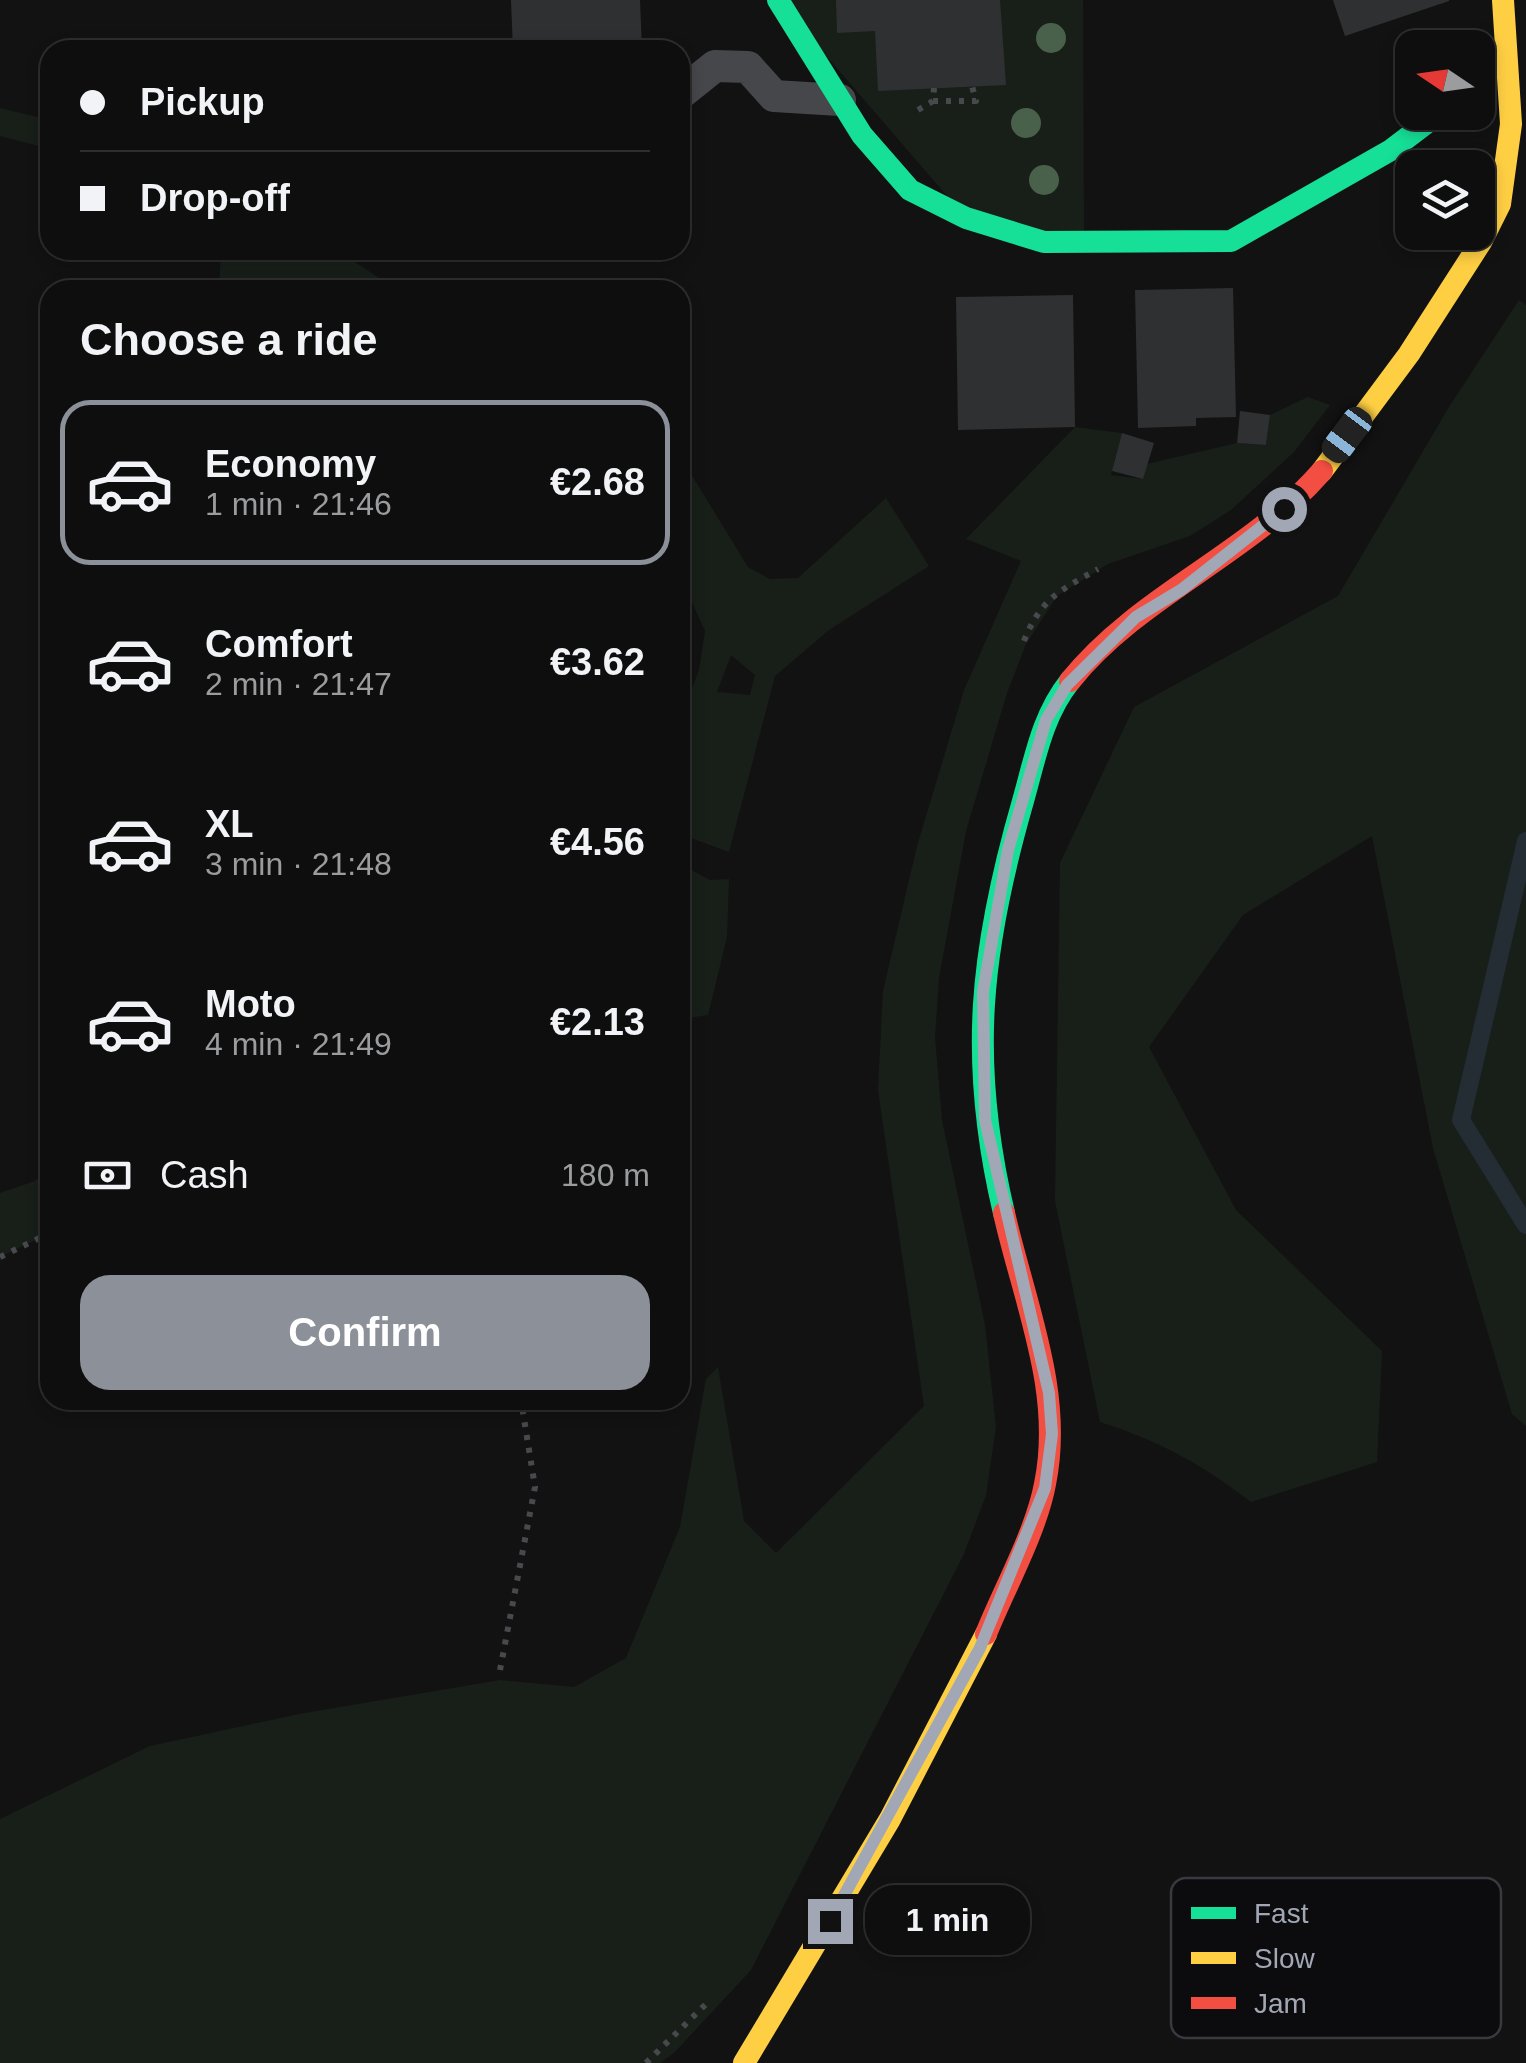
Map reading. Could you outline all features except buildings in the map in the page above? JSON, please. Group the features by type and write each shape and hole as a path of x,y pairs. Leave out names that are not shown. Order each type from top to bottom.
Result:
{"main road":[{"path":"778,0 862,136 910,190 1004,232 1044,242 1084,245 1231,241 1391,150 1417,130"},
{"path":"744,2063 890,1818 980,1648 1045,1488 1052,1434 1049,1393 985,1120 981,1058 983,992 1008,850 1046,720 1067,685 1136,617 1194,580 1306,489 1368,408 1480,243 1504,192 1510,154 1503,0"}],"lane":[{"path":"690,86 715,66 748,67 774,96 840,100"}],"path":[{"path":"904,118 933,100 976,101 972,86"},
{"path":"933,100 934,88"},
{"path":"0,1257 40,1238"},
{"path":"500,1670 536,1487 524,1410"}],"shaded area":[{"path":"778,0 1083,0 1084,245 966,218"},
{"path":"0,108 40,118 40,146 0,136"},
{"path":"220,260 352,260 382,280 220,280"},
{"path":"1519,300 1526,305 1526,1426 1512,1414 1433,1148 1372,836 1243,915 1149,1047 1236,1210 1382,1351 1377,1462 1251,1502 1179,1455 1100,1422 1055,1201 1060,863 1134,707 1338,596 1449,407"},
{"path":"1308,397 1330,405 1294,452 1231,510 1190,536 1108,564 1057,596 1026,644 1007,693 966,831 939,978 935,1038 942,1120 985,1325 996,1427 986,1495 964,1554 751,1970 675,2052 660,2063 0,2063 0,1819 150,1746 299,1714 500,1680 574,1687 626,1658 680,1527 706,1379 718,1367 744,1521 776,1553 924,1406 878,1090 883,991 917,846 964,690 1021,561 966,539 1075,427 1122,433 1111,475 1142,479 1147,464 1237,443 1266,445 1270,415"},
{"path":"690,472 748,567 770,579 798,578 886,498 929,566 829,630 775,676 729,852 690,838 690,693 699,670 705,631 690,598","holes":["731,655 755,675 750,695 717,692"]},
{"path":"690,869 710,880 729,879 727,937 708,1015 690,1018"},
{"path":"40,1177 40,1238 0,1257 0,1193"}],"waterway":[{"path":"1526,841 1461,1120 1526,1225"}],"traffic: fast":[{"path":"778,0 862,135 910,190 966,218 1044,242 1231,241 1391,150 1417,130"},
{"path":"1004,1213 993,1158 983,1055 989,957 1008,855 1036,754 1046,723 1070,681"}],"traffic: slow":[{"path":"1322,471 1409,354 1481,242 1500,204 1511,124 1503,0"},
{"path":"744,2063 890,1819 986,1634"}],"traffic: jam":[{"path":"1070,681 1128,624 1262,527 1322,471"},
{"path":"986,1634 1035,1521 1050,1450 1046,1381 1004,1213"}],"route":[{"path":"830,1921 980,1648 1045,1488 1052,1434 1049,1393 985,1120 981,1058 983,992 1008,850 1046,720 1067,685 1094,654 1136,617 1181,590 1284,509"}]}
